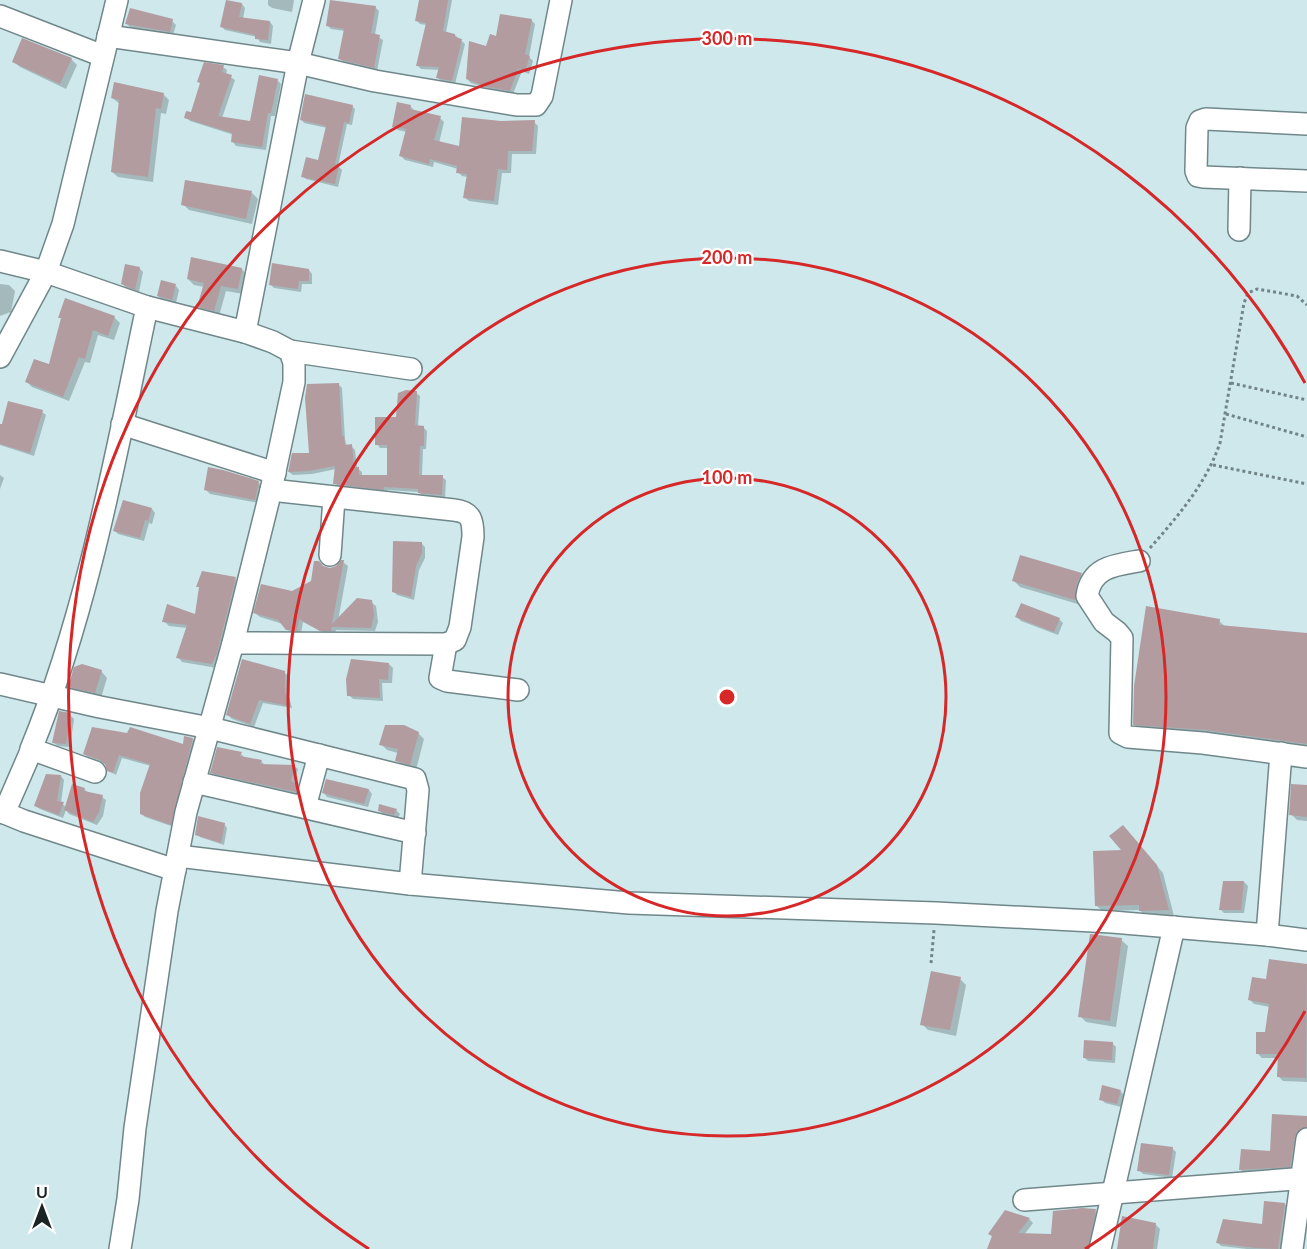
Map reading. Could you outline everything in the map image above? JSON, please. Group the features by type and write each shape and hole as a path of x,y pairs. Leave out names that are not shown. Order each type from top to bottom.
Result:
{"street":[{"path":"0,357 46,272 70,195 117,0"},
{"path":"245,332 298,63 314,0"},
{"path":"0,16 106,46 298,63 375,81 506,104 536,105 542,96 561,0"},
{"path":"1307,124 1206,119 1200,121 1197,128 1196,171 1198,176 1307,181"},
{"path":"1239,178 1239,230"},
{"path":"0,261 46,272 147,307 245,332 290,351 411,369"},
{"path":"147,307 90,561 52,697 31,751 2,812 24,821 176,863 629,903 936,913 1174,927 1267,934 1307,940"},
{"path":"120,1249 167,910 186,813 233,643 273,481 294,382 294,363 290,351"},
{"path":"122,424 273,481 334,498 463,511 469,515 473,524 473,537 463,615 456,640 446,644 233,643"},
{"path":"330,555 334,498"},
{"path":"1139,561 1114,566 1098,573 1088,586 1087,596 1104,622 1118,632 1122,638 1120,733 1128,737 1203,743 1307,757"},
{"path":"446,644 440,678 447,681 518,690"},
{"path":"0,684 52,697 210,728 415,779 418,790 410,884"},
{"path":"31,751 95,772"},
{"path":"1267,934 1281,753"},
{"path":"305,807 319,755"},
{"path":"194,782 415,833"},
{"path":"1100,1249 1174,927"},
{"path":"1292,1249 1304,1179 1307,1139"},
{"path":"1024,1200 1304,1179"}],"path":[{"path":"1139,561 1193,496 1213,465 1220,444 1244,303 1248,293 1257,289 1297,296 1307,305"},
{"path":"1231,383 1307,400"},
{"path":"1226,414 1307,436"},
{"path":"1213,465 1307,484"},
{"path":"931,963 936,913"}],"building":[{"path":"226,0 242,3 239,17 270,21 268,40 255,39 255,35 220,27"},
{"path":"330,0 376,6 371,33 380,35 374,68 338,59 344,29 326,26"},
{"path":"419,0 448,0 443,31 455,34 455,37 462,39 452,81 436,78 439,67 416,66 426,23 415,21"},
{"path":"130,8 173,19 170,32 125,24"},
{"path":"500,14 532,19 525,54 530,56 525,71 518,69 510,91 487,87 466,79 469,41 486,46 490,34 496,36"},
{"path":"22,38 72,58 60,84 12,62"},
{"path":"204,62 224,65 222,72 232,75 218,116 250,121 259,75 278,79 271,113 268,113 262,147 231,142 232,133 184,118 186,111 191,112"},
{"path":"114,82 164,93 161,109 156,108 148,177 111,172 119,100 111,98"},
{"path":"305,94 353,105 349,123 344,122 335,164 339,165 335,184 301,177 306,157 318,160 326,126 300,120"},
{"path":"397,102 411,105 410,109 441,116 434,140 459,146 462,117 501,121 535,120 532,151 508,151 507,170 498,169 494,201 463,198 467,174 456,173 457,166 430,159 429,164 399,156 406,129 392,127"},
{"path":"185,180 252,191 246,219 181,205"},
{"path":"191,257 242,268 238,289 221,286 214,311 197,307 204,283 187,279"},
{"path":"272,263 309,269 309,281 299,281 298,289 269,285"},
{"path":"125,264 140,267 135,290 121,284"},
{"path":"161,280 176,284 172,300 157,296"},
{"path":"65,298 115,316 108,336 93,330 85,359 79,357 63,397 25,382 34,359 49,364 61,318 58,318"},
{"path":"339,383 342,436 344,436 345,445 352,444 354,467 359,467 359,475 387,475 387,445 375,445 375,417 396,417 398,393 406,390 417,391 415,425 424,426 424,446 420,446 419,475 443,475 442,495 418,493 418,489 384,487 384,490 333,484 335,466 288,472 292,453 309,453 305,398 307,384"},
{"path":"8,401 43,410 30,453 0,444 0,424 2,424"},
{"path":"208,467 259,481 255,500 204,490"},
{"path":"123,500 152,508 148,521 145,520 140,538 113,531"},
{"path":"393,541 422,542 422,553 416,566 411,597 392,592"},
{"path":"1020,555 1082,573 1077,583 1075,600 1012,581"},
{"path":"344,560 332,624 357,598 372,600 374,616 371,628 332,627 331,631 320,631 299,619 297,631 286,630 278,620 253,613 261,584 292,591 311,581 314,561 319,561 323,566 330,568 336,566"},
{"path":"202,571 236,577 217,653 212,664 176,658 187,625 162,622 167,604 195,614 199,587 196,587"},
{"path":"1021,603 1060,618 1054,632 1015,617"},
{"path":"1146,606 1220,619 1219,625 1307,633 1307,744 1205,730 1133,725 1134,686"},
{"path":"242,659 285,671 285,692 289,706 259,700 250,724 226,715"},
{"path":"351,659 389,663 388,680 379,679 380,698 347,696 346,679"},
{"path":"82,664 102,670 95,693 68,687 74,667"},
{"path":"59,711 71,713 66,744 52,743"},
{"path":"385,725 404,725 419,732 410,765 395,761 398,749 379,745"},
{"path":"92,727 127,733 130,727 183,744 184,736 193,738 171,825 140,814 140,793 150,764 119,755 113,773 107,771 105,764 100,760 83,754"},
{"path":"217,747 242,752 240,756 262,760 260,764 295,765 291,781 298,784 296,792 210,773"},
{"path":"46,774 61,775 57,801 64,802 59,815 34,806"},
{"path":"326,779 369,789 364,804 322,793"},
{"path":"72,784 85,788 84,791 103,795 99,812 93,822 64,810"},
{"path":"1291,784 1307,785 1307,817 1289,815"},
{"path":"379,804 397,809 394,815 378,811"},
{"path":"198,816 225,823 221,843 195,835"},
{"path":"1123,825 1157,865 1169,910 1139,911 1139,905 1095,906 1093,851 1121,850 1109,836"},
{"path":"1223,881 1244,881 1241,910 1219,910"},
{"path":"1090,934 1122,938 1110,1021 1078,1017"},
{"path":"1269,959 1307,964 1306,1078 1277,1077 1278,1054 1256,1054 1256,1032 1265,1032 1269,1004 1248,1000 1252,977 1266,979"},
{"path":"931,971 961,977 950,1030 920,1025"},
{"path":"1084,1040 1113,1042 1112,1060 1083,1058"},
{"path":"1102,1085 1121,1090 1117,1104 1099,1100"},
{"path":"1272,1114 1307,1116 1307,1127 1297,1131 1295,1137 1290,1167 1239,1170 1241,1149 1270,1151"},
{"path":"1141,1143 1173,1147 1169,1175 1137,1171"},
{"path":"1264,1201 1285,1203 1278,1249 1216,1243 1223,1219 1262,1224"},
{"path":"1096,1209 1088,1249 987,1249 992,1236 988,1234 1005,1210 1030,1218 1018,1233 1051,1234 1053,1211"},
{"path":"1122,1216 1156,1223 1153,1249 1117,1249"}]}
